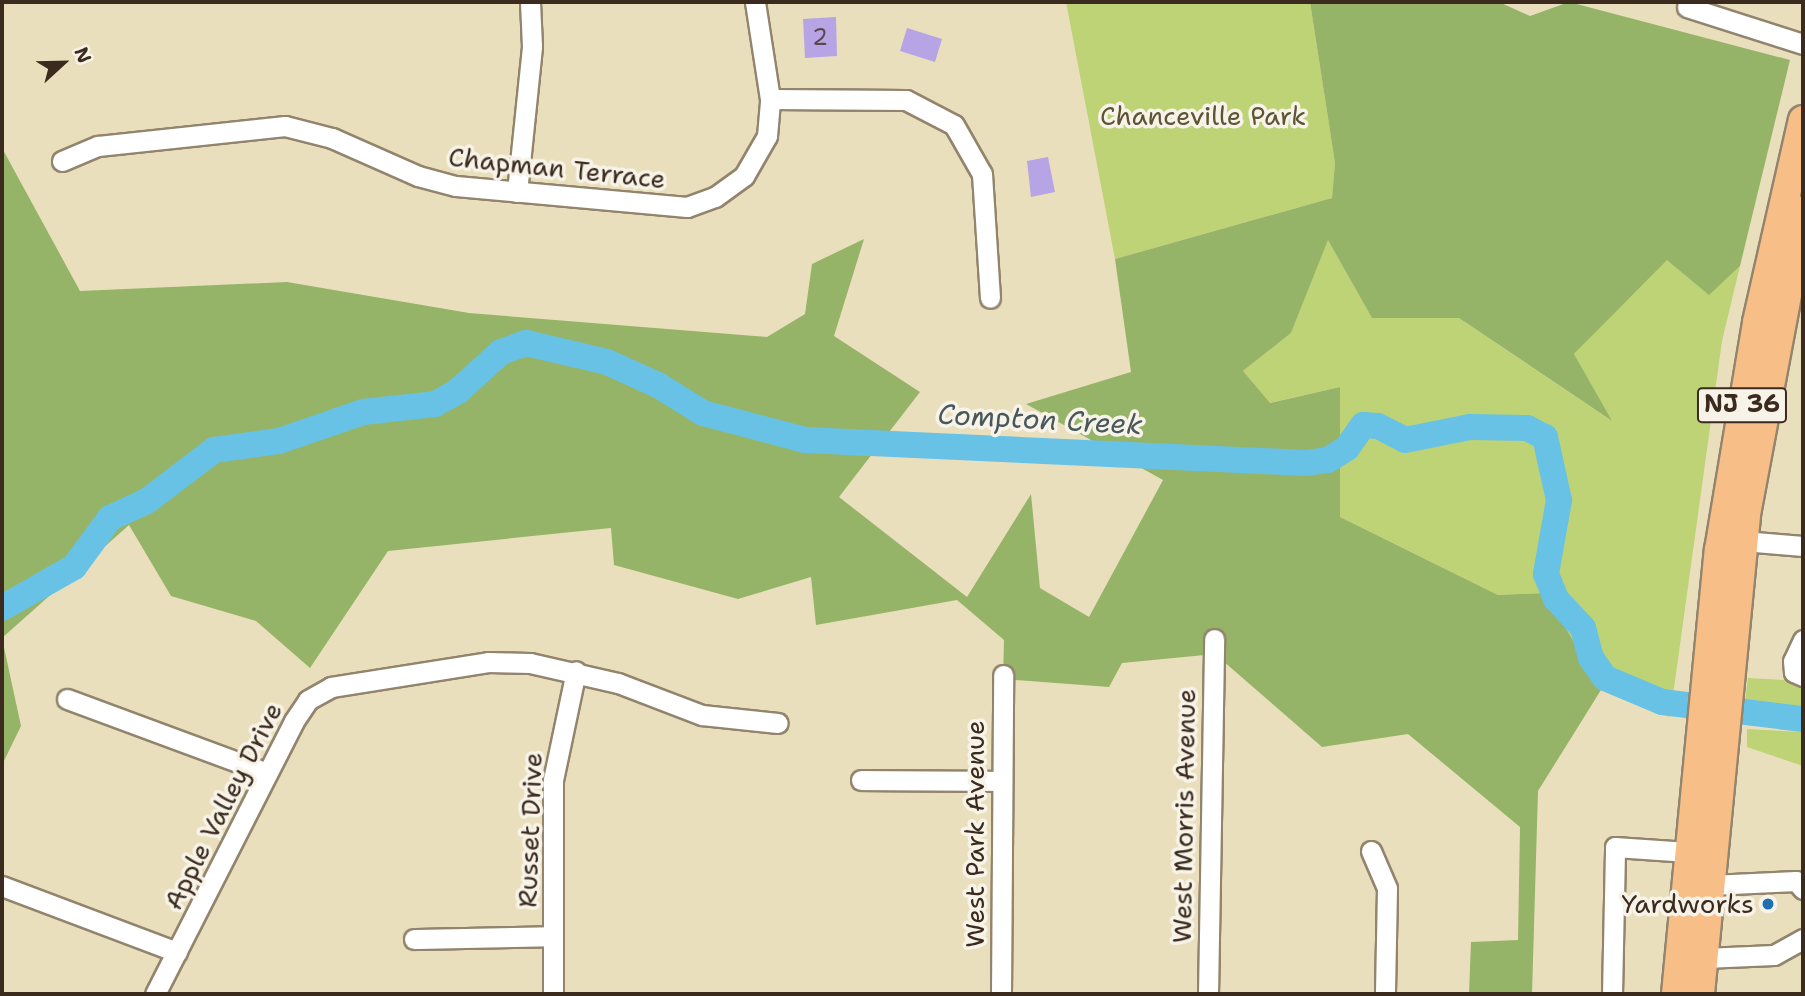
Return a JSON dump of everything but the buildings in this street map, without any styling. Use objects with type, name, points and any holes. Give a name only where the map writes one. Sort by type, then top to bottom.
[{"type":"highway","name":"NJ 36","points":[[1700,994],[1710,885],[1712,727],[1736,439],[1803,120]]},
{"type":"highway","name":"NJ 36","points":[[1715,696],[1770,370],[1799,247],[1803,210]]},
{"type":"highway","name":"NJ 36","points":[[1675,994],[1688,852],[1712,727]]},
{"type":"street","points":[[517,192],[531,46],[530,2]]},
{"type":"street","name":"Chapman Terrace","points":[[62,161],[98,146],[285,126],[332,138],[431,180],[669,208],[703,203],[744,176],[760,154],[767,136],[770,99],[755,2]]},
{"type":"street","points":[[1687,7],[1803,44]]},
{"type":"street","points":[[770,99],[906,100],[954,125],[982,174],[990,298]]},
{"type":"street","points":[[1743,541],[1799,550]]},
{"type":"street","name":"West Morris Avenue","points":[[1208,994],[1214,639]]},
{"type":"street","points":[[1803,640],[1793,661],[1794,672],[1803,676]]},
{"type":"street","name":"Apple Valley Drive","points":[[155,994],[267,773],[308,700],[331,687],[488,662],[576,671],[702,715],[778,723]]},
{"type":"street","name":"Russet Drive","points":[[553,994],[553,780],[576,671]]},
{"type":"street","name":"West Park Avenue","points":[[1001,994],[1003,675]]},
{"type":"street","points":[[67,699],[267,773]]},
{"type":"street","points":[[861,779],[1002,781]]},
{"type":"street","points":[[1612,994],[1615,847],[1688,852]]},
{"type":"street","points":[[1371,851],[1387,888],[1385,994]]},
{"type":"street","points":[[1710,885],[1796,881],[1803,889]]},
{"type":"street","points":[[2,886],[177,952]]},
{"type":"street","points":[[414,939],[552,936]]},
{"type":"street","points":[[1703,958],[1774,955],[1803,939]]},
{"type":"green space","name":"Chanceville Park","points":[[1066,2],[1310,2],[1335,163],[1332,198],[1115,259]]},
{"type":"green space","points":[[1310,2],[1499,2],[1530,16],[1569,2],[1790,60],[1740,266],[1709,295],[1667,260],[1574,354],[1612,421],[1459,318],[1372,318],[1328,240],[1291,333],[1243,371],[1270,403],[1340,387],[1340,517],[1498,595],[1546,593],[1601,690],[1538,791],[1532,994],[1469,994],[1471,942],[1518,940],[1520,827],[1408,734],[1322,747],[1215,654],[1122,663],[1109,687],[1003,679],[1004,640],[957,600],[816,625],[811,577],[738,599],[614,565],[611,528],[388,551],[310,668],[256,621],[171,596],[129,525],[2,638],[2,148],[80,291],[287,282],[469,313],[767,337],[805,314],[812,264],[864,239],[834,336],[920,392],[839,497],[967,597],[1031,494],[1040,588],[1089,617],[1163,480],[1026,404],[1131,372],[1115,259],[1332,198],[1335,163]]},
{"type":"green space","points":[[1328,239],[1372,318],[1459,318],[1610,420],[1574,354],[1667,259],[1709,294],[1740,266],[1722,341],[1670,717],[1601,690],[1546,593],[1498,595],[1340,517],[1340,387],[1269,403],[1243,371],[1291,333]]},
{"type":"green space","points":[[2,638],[21,726],[2,765]]},
{"type":"green space","points":[[1748,678],[1803,681],[1803,708],[1745,701]]},
{"type":"green space","points":[[1747,729],[1803,732],[1803,766],[1747,747]]},
{"type":"waterway","name":"Compton Creek","points":[[2,608],[74,567],[110,518],[147,501],[214,450],[279,441],[363,412],[435,404],[458,391],[501,352],[526,343],[607,362],[658,385],[703,413],[805,440],[1306,463],[1328,460],[1347,448],[1363,425],[1378,426],[1405,440],[1470,427],[1527,428],[1545,437],[1559,500],[1546,574],[1556,599],[1583,628],[1591,658],[1605,678],[1662,702],[1803,719]]},
{"type":"place","name":"Yardworks","points":[[1768,904]]}]
